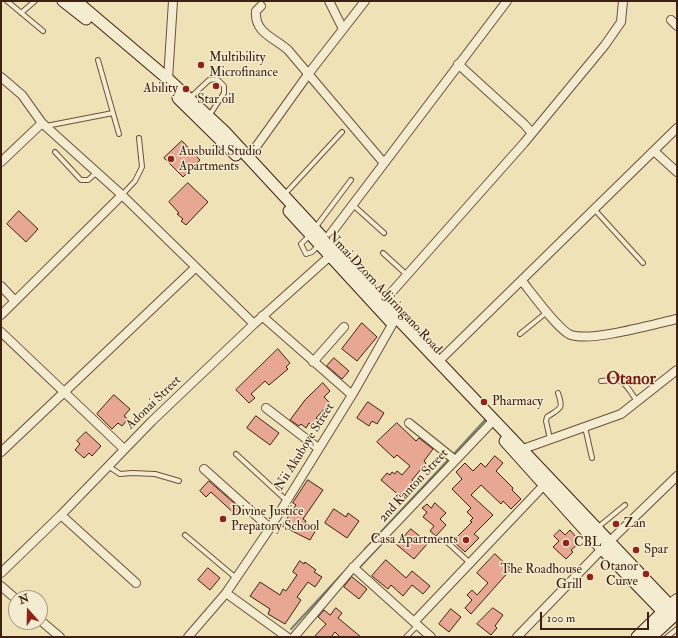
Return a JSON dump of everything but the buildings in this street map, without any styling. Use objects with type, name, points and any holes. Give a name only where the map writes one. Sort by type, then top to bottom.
[{"type":"main road","name":"Nmai Dzorn Adjiringano Road","points":[[63,1],[88,16],[190,98],[284,195],[312,231]]},
{"type":"main road","name":"Nmai Dzorn Adjiringano Road","points":[[76,1],[88,16],[185,104],[323,242],[366,288],[393,323],[490,424],[544,484],[672,610]]},
{"type":"main road","name":"Nmai Dzorn Adjiringano Road","points":[[323,242],[330,256],[383,302],[596,528],[606,546]]},
{"type":"main road","points":[[637,637],[672,610]]},
{"type":"main road","points":[[651,637],[672,610]]},
{"type":"street","points":[[168,79],[173,1]]},
{"type":"street","points":[[330,1],[343,29]]},
{"type":"street","points":[[248,158],[309,73],[364,1]]},
{"type":"street","points":[[323,242],[353,205],[383,162],[507,1]]},
{"type":"street","points":[[383,302],[532,133],[605,44],[621,22],[623,1]]},
{"type":"street","points":[[260,6],[256,11],[258,25],[271,39],[288,50],[309,73],[383,162]]},
{"type":"street","points":[[671,20],[677,26]]},
{"type":"street","points":[[458,64],[532,133]]},
{"type":"street","points":[[1,77],[22,95],[44,125],[122,195],[254,324]]},
{"type":"street","points":[[1,162],[44,125]]},
{"type":"street","points":[[439,361],[677,128]]},
{"type":"street","points":[[654,151],[677,172]]},
{"type":"street","points":[[1,315],[122,195]]},
{"type":"street","name":"Adonai Street","points":[[1,573],[61,515],[124,449],[262,316],[330,256]]},
{"type":"street","points":[[1,452],[195,268]]},
{"type":"street","points":[[522,281],[565,332],[571,335],[586,336],[617,332],[677,319]]},
{"type":"street","points":[[1,286],[15,301]]},
{"type":"street","points":[[262,316],[352,395]]},
{"type":"street","name":"Nii Akuboye Street","points":[[188,637],[226,593],[270,528],[352,395],[393,323]]},
{"type":"street","points":[[314,362],[344,327]]},
{"type":"street","points":[[1,332],[124,449]]},
{"type":"street","points":[[522,449],[621,414],[677,370]]},
{"type":"street","points":[[266,408],[318,448]]},
{"type":"street","points":[[408,423],[455,460]]},
{"type":"street","name":"2nd Kanton Street","points":[[294,637],[353,567],[490,424]]},
{"type":"street","points":[[204,469],[270,528]]},
{"type":"street","points":[[517,637],[677,476]]},
{"type":"street","points":[[416,623],[470,562],[544,484]]},
{"type":"street","points":[[61,515],[136,584]]},
{"type":"street","points":[[353,567],[431,637]]},
{"type":"street","points":[[226,593],[287,637]]},
{"type":"street","points":[[48,627],[60,637]]},
{"type":"lane","points":[[7,1],[42,31]]},
{"type":"lane","points":[[21,13],[35,1]]},
{"type":"lane","points":[[98,60],[119,134]]},
{"type":"lane","points":[[190,98],[209,80],[216,79],[224,86],[224,93],[209,116]]},
{"type":"lane","points":[[44,125],[113,113]]},
{"type":"lane","points":[[284,195],[342,132]]},
{"type":"lane","points":[[122,195],[135,182],[142,167],[139,138]]},
{"type":"lane","points":[[55,152],[81,180],[88,180],[97,172]]},
{"type":"lane","points":[[323,242],[309,254],[306,254],[303,251],[301,244],[351,180]]},
{"type":"lane","points":[[353,205],[384,233]]},
{"type":"lane","points":[[594,209],[643,263]]},
{"type":"lane","points":[[382,253],[407,275]]},
{"type":"lane","points":[[520,334],[547,312]]},
{"type":"lane","points":[[601,381],[616,379],[622,381],[637,402]]},
{"type":"lane","points":[[550,440],[546,421],[547,417],[560,410],[562,402],[558,393]]},
{"type":"lane","points":[[585,427],[592,458]]},
{"type":"lane","points":[[236,454],[286,500]]},
{"type":"lane","points":[[108,466],[120,474],[155,474],[179,481]]},
{"type":"lane","points":[[596,528],[625,505]]},
{"type":"lane","points":[[185,534],[236,578]]},
{"type":"lane","points":[[446,541],[470,562]]},
{"type":"lane","points":[[406,637],[416,623]]},
{"type":"lane","points":[[667,637],[677,629]]},
{"type":"waterway","points":[[452,456],[485,420]]},
{"type":"waterway","points":[[365,549],[449,459]]},
{"type":"waterway","points":[[359,568],[387,538]]},
{"type":"waterway","points":[[291,629],[343,573]]},
{"type":"place","name":"Multibility Microfinance","points":[[201,65]]},
{"type":"place","name":"Star oil","points":[[216,86]]},
{"type":"place","name":"Ability","points":[[186,89]]},
{"type":"place","name":"Ausbuild Studio Apartments","points":[[171,159]]},
{"type":"place","name":"Pharmacy","points":[[484,402]]},
{"type":"place","name":"Divine Justice Prepatory School","points":[[223,519]]},
{"type":"place","name":"Zan","points":[[616,524]]},
{"type":"place","name":"Casa Apartments","points":[[466,540]]},
{"type":"place","name":"CBL","points":[[566,543]]},
{"type":"place","name":"Spar","points":[[636,550]]},
{"type":"place","name":"Otanor Curve","points":[[646,574]]},
{"type":"place","name":"The Roadhouse Grill","points":[[590,577]]},
{"type":"district","name":"Otanor","points":[[631,380]]}]
